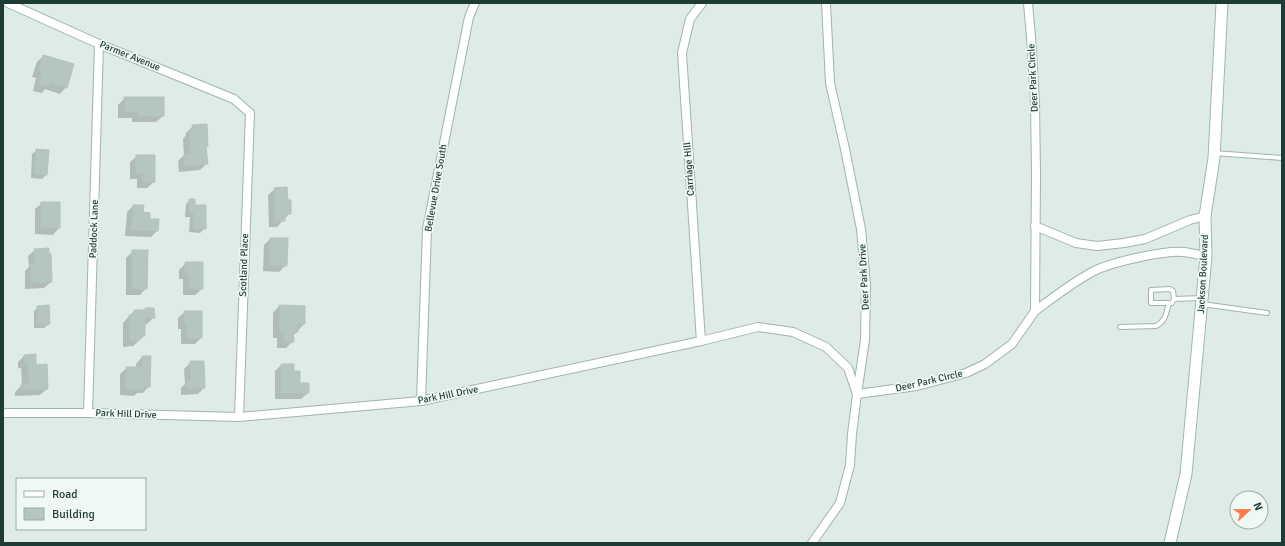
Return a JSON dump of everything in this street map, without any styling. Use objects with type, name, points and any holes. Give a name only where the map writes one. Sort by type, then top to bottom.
[{"type":"street","name":"Parmer Avenue","points":[[8,3],[99,44],[234,99],[250,113]]},
{"type":"street","name":"Bellevue Drive South","points":[[421,401],[427,229],[469,17],[475,3]]},
{"type":"street","name":"Carriage Hill","points":[[701,341],[682,53],[690,19],[702,3]]},
{"type":"street","name":"Deer Park Drive","points":[[812,543],[840,503],[850,465],[852,434],[865,340],[866,285],[860,229],[844,142],[830,83],[826,3]]},
{"type":"street","name":"Deer Park Circle","points":[[857,394],[917,386],[966,373],[985,364],[1012,344],[1035,311],[1035,102],[1028,3]]},
{"type":"street","name":"Jackson Boulevard","points":[[1170,543],[1186,474],[1206,256],[1205,216],[1214,153],[1222,3]]},
{"type":"street","name":"Paddock Lane","points":[[88,414],[99,44]]},
{"type":"street","name":"Scotland Place","points":[[239,418],[250,113]]},
{"type":"street","points":[[1035,226],[1076,243],[1097,246],[1133,242],[1145,239],[1190,220],[1205,216]]},
{"type":"street","points":[[1035,311],[1066,288],[1095,270],[1116,263],[1156,255],[1183,252],[1206,256]]},
{"type":"street","name":"Park Hill Drive","points":[[3,414],[88,414],[239,418],[421,401],[701,341],[758,327],[794,332],[826,347],[848,368],[857,394]]},
{"type":"lane","points":[[1214,153],[1282,158]]},
{"type":"lane","points":[[1174,299],[1173,291],[1151,290],[1151,303],[1169,303],[1174,299],[1202,301],[1267,313]]},
{"type":"lane","points":[[1120,327],[1156,326],[1162,323],[1165,318],[1169,303]]},
{"type":"building","points":[[43,55],[74,64],[67,88],[50,83],[49,87],[38,84],[42,71],[38,70]]},
{"type":"building","points":[[124,97],[164,97],[164,116],[138,116],[138,112],[125,112]]},
{"type":"building","points":[[207,124],[208,146],[206,147],[208,164],[185,166],[184,154],[191,153],[189,131],[193,131],[192,125]]},
{"type":"building","points":[[36,149],[49,150],[47,175],[34,174]]},
{"type":"building","points":[[136,155],[155,155],[155,182],[143,182],[143,173],[136,173]]},
{"type":"building","points":[[287,187],[288,200],[291,200],[291,214],[285,214],[285,221],[275,221],[274,188]]},
{"type":"building","points":[[189,199],[195,199],[195,205],[206,205],[206,229],[193,229],[194,213],[189,213]]},
{"type":"building","points":[[41,202],[60,202],[60,228],[41,228]]},
{"type":"building","points":[[133,205],[144,205],[143,212],[150,213],[150,219],[159,219],[158,231],[131,230]]},
{"type":"building","points":[[270,238],[288,238],[287,266],[269,265]]},
{"type":"building","points":[[49,248],[49,254],[51,253],[52,282],[31,283],[31,263],[35,263],[34,249]]},
{"type":"building","points":[[132,250],[148,250],[147,289],[132,289]]},
{"type":"building","points":[[185,262],[203,262],[203,289],[189,289],[189,273],[185,273]]},
{"type":"building","points":[[49,305],[50,324],[38,325],[37,306]]},
{"type":"building","points":[[279,305],[305,306],[305,324],[298,324],[298,332],[293,332],[294,342],[284,342],[283,331],[280,332]]},
{"type":"building","points":[[145,308],[154,308],[155,318],[145,318],[145,336],[140,336],[140,340],[130,341],[129,315],[134,315],[134,310],[145,310]]},
{"type":"building","points":[[184,311],[202,311],[202,338],[187,338],[187,323],[184,323]]},
{"type":"building","points":[[36,354],[36,365],[47,364],[48,389],[21,390],[21,384],[29,384],[28,362],[24,362],[24,355]]},
{"type":"building","points":[[142,356],[151,356],[150,387],[142,387],[142,390],[126,389],[126,367],[142,367]]},
{"type":"building","points":[[190,361],[204,361],[205,388],[187,389],[187,381],[191,381]]},
{"type":"building","points":[[281,364],[294,364],[294,371],[300,371],[300,383],[309,383],[309,393],[281,393]]}]
